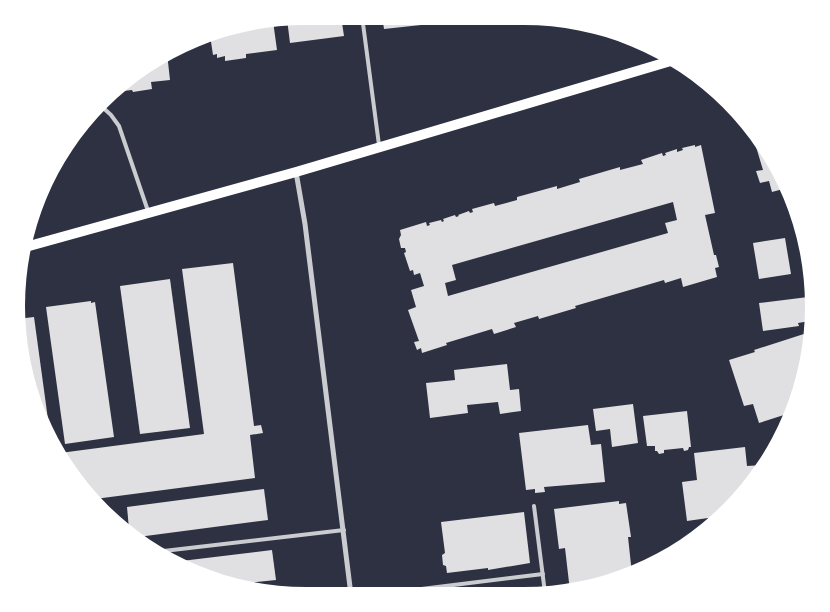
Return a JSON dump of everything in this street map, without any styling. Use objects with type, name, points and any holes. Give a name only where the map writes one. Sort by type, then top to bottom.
[{"type":"main road","points":[[32,245],[380,148],[664,63]]},
{"type":"street","points":[[296,172],[305,224],[350,587]]},
{"type":"lane","points":[[363,25],[380,148]]},
{"type":"lane","points":[[105,109],[119,126],[149,213]]},
{"type":"lane","points":[[534,506],[544,586]]},
{"type":"lane","points":[[168,551],[344,530]]},
{"type":"lane","points":[[438,587],[543,574]]},
{"type":"building","points":[[342,25],[344,36],[290,43],[288,26]]},
{"type":"building","points":[[383,25],[421,25],[384,29]]},
{"type":"building","points":[[274,27],[277,50],[246,54],[246,58],[225,61],[225,56],[217,58],[217,54],[213,55],[211,42],[251,30]]},
{"type":"building","points":[[168,61],[170,80],[151,82],[152,89],[133,92],[132,90],[126,91],[150,72]]},
{"type":"building","points":[[701,145],[715,213],[705,215],[714,255],[716,255],[719,267],[715,268],[717,277],[683,287],[681,278],[665,283],[664,280],[575,306],[576,308],[539,319],[538,316],[514,323],[516,327],[494,334],[492,329],[446,343],[447,345],[422,353],[421,348],[417,350],[414,342],[419,341],[408,310],[416,307],[411,290],[424,286],[420,273],[414,275],[413,270],[410,271],[404,253],[406,252],[405,248],[401,248],[400,230],[426,222],[427,226],[430,225],[429,223],[441,220],[442,222],[444,221],[443,219],[455,215],[456,217],[469,211],[470,213],[473,212],[472,209],[494,203],[495,206],[517,200],[517,197],[557,186],[557,189],[580,182],[579,179],[620,167],[620,170],[643,164],[641,160],[662,153],[663,156],[666,155],[665,153],[677,149],[677,152],[683,150],[682,148]],"holes":[[[673,202],[677,220],[665,223],[668,233],[448,296],[445,283],[456,280],[452,265]]]},
{"type":"building","points":[[756,148],[780,190],[772,192],[769,181],[760,183],[756,171],[763,170]]},
{"type":"building","points":[[785,238],[791,274],[759,279],[753,243]]},
{"type":"building","points":[[233,263],[254,426],[261,425],[263,433],[250,435],[255,478],[101,498],[83,477],[66,452],[204,434],[182,269]]},
{"type":"building","points":[[170,279],[190,428],[140,434],[120,286]]},
{"type":"building","points":[[805,297],[804,322],[798,323],[799,326],[763,331],[759,303]]},
{"type":"building","points":[[91,301],[91,303],[95,302],[114,437],[65,444],[46,307]]},
{"type":"building","points":[[34,317],[48,417],[30,361],[26,318]]},
{"type":"building","points":[[803,334],[800,361],[783,415],[759,423],[753,404],[744,406],[729,360],[755,352],[754,350]]},
{"type":"building","points":[[507,364],[510,390],[519,389],[521,411],[500,414],[498,402],[467,405],[468,413],[430,418],[426,383],[455,380],[454,370]]},
{"type":"building","points":[[633,404],[638,443],[612,447],[610,429],[596,431],[593,409]]},
{"type":"building","points":[[687,411],[691,447],[688,450],[684,451],[683,448],[664,450],[664,453],[659,454],[655,451],[655,446],[647,446],[643,416]]},
{"type":"building","points":[[588,425],[591,445],[601,444],[605,482],[544,487],[545,492],[535,493],[535,489],[526,490],[519,433]]},
{"type":"building","points":[[745,447],[747,466],[755,465],[723,505],[708,518],[687,521],[682,482],[697,480],[694,453]]},
{"type":"building","points":[[264,489],[268,520],[145,536],[128,523],[127,507]]},
{"type":"building","points":[[619,501],[619,504],[626,503],[631,537],[628,537],[631,566],[569,584],[565,548],[559,549],[554,509]]},
{"type":"building","points":[[524,512],[530,563],[488,570],[488,568],[447,573],[446,566],[443,565],[442,555],[445,553],[441,522]]},
{"type":"building","points":[[272,550],[276,580],[251,582],[198,566],[187,560]]}]
